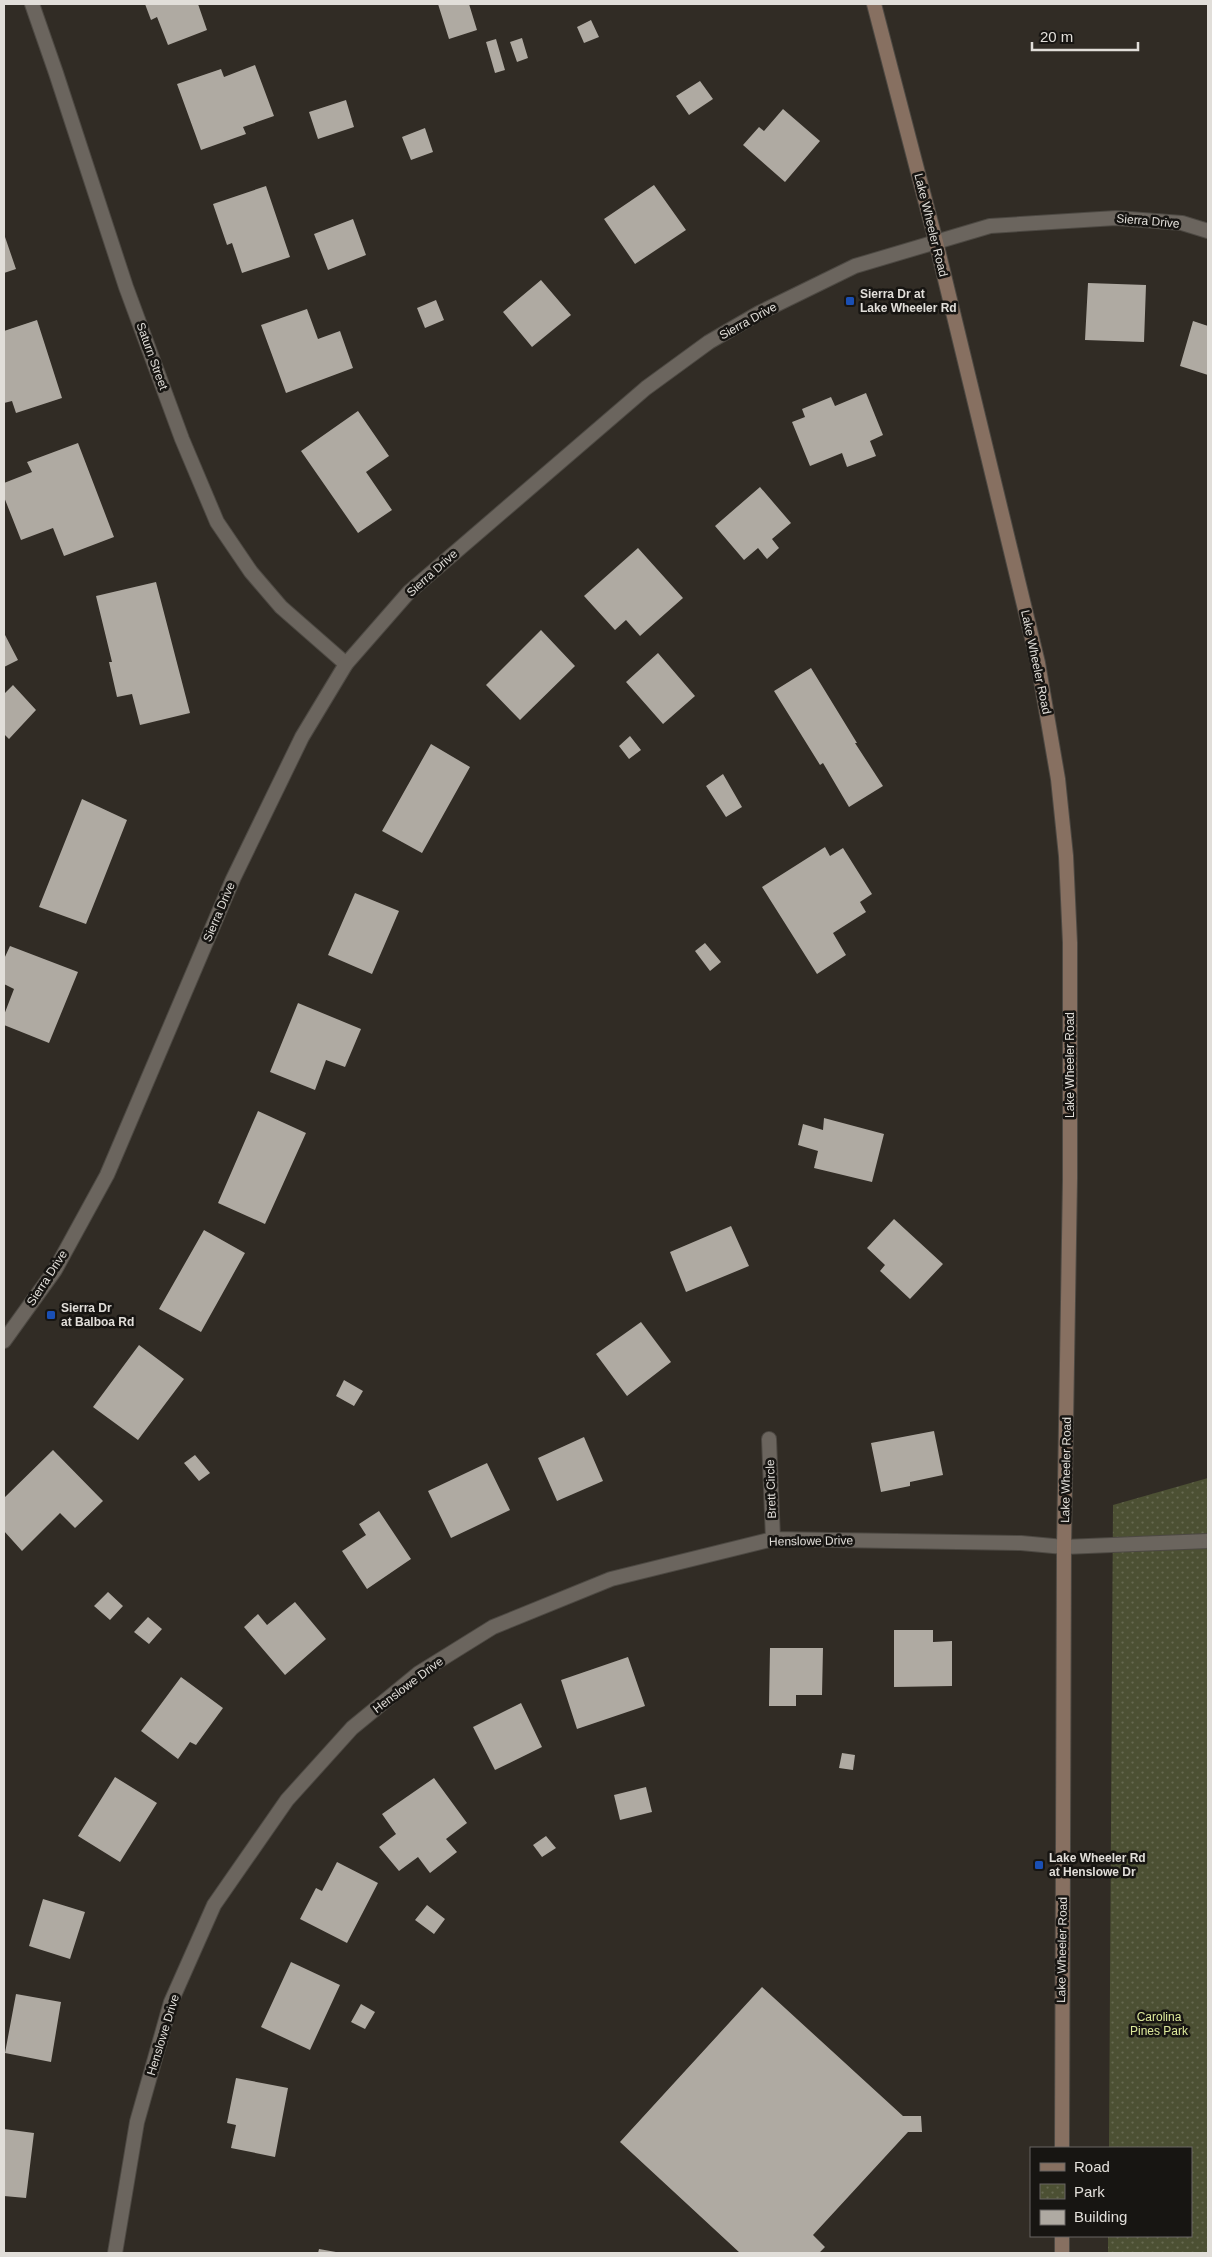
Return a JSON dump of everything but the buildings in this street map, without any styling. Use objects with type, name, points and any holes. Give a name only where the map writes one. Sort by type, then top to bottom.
[{"type":"main road","name":"Lake Wheeler Road","points":[[874,4],[936,242],[1038,663],[1058,779],[1066,856],[1070,943],[1070,1179],[1064,1547],[1062,2147]]},
{"type":"main road","points":[[1062,2237],[1062,2253]]},
{"type":"street","name":"Saturn Street","points":[[32,4],[60,82],[126,287],[182,439],[216,522],[252,572],[281,607],[346,664]]},
{"type":"street","name":"Sierra Drive","points":[[4,1341],[55,1270],[107,1175],[233,879],[302,737],[346,664],[409,592],[646,388],[709,342],[759,313],[855,266],[990,226],[1116,218],[1182,223],[1208,230]]},
{"type":"street","name":"Brett Circle","points":[[769,1439],[773,1539]]},
{"type":"street","name":"Henslowe Drive","points":[[115,2253],[138,2122],[171,2002],[214,1905],[287,1800],[352,1728],[420,1673],[493,1627],[611,1579],[773,1539],[1021,1543],[1064,1547],[1208,1541]]},
{"type":"green space","name":"Carolina Pines Park","points":[[1208,1478],[1208,2253],[1108,2253],[1108,2237],[1192,2237],[1192,2147],[1109,2147],[1113,1505]]},
{"type":"place","name":"Sierra Dr at Lake Wheeler Rd","points":[[850,301]]},
{"type":"place","name":"Sierra Dr at Balboa Rd","points":[[51,1315]]},
{"type":"place","name":"Lake Wheeler Rd at Henslowe Dr","points":[[1039,1865]]}]
